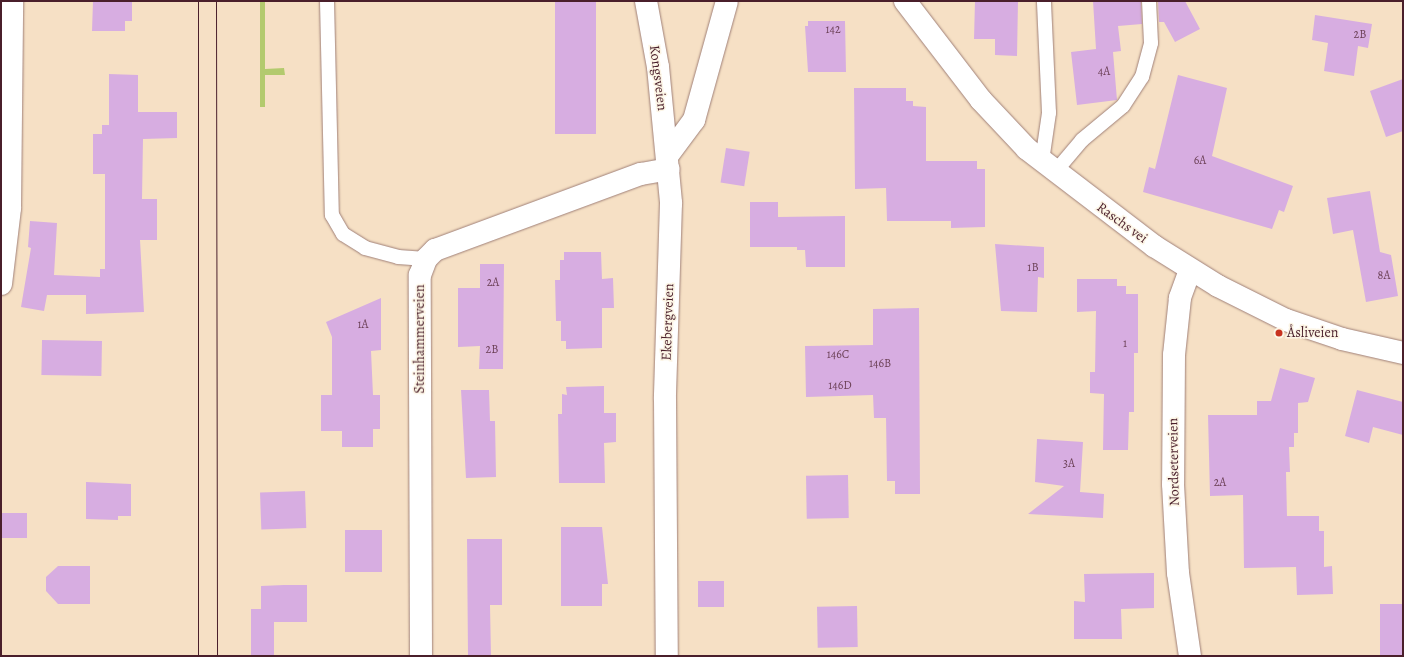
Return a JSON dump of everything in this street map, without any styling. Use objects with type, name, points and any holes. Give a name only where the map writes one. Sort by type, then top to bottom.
[{"type":"street","points":[[1,284],[10,208],[12,1]]},
{"type":"street","name":"Kongsveien","points":[[646,1],[668,162]]},
{"type":"street","points":[[426,259],[436,250],[641,174],[668,162],[694,120],[727,1]]},
{"type":"street","name":"Raschs vei","points":[[905,1],[981,100],[1048,167],[1190,270],[1286,320],[1342,339],[1403,353]]},
{"type":"street","name":"Ekebergveien","points":[[667,656],[668,162]]},
{"type":"street","name":"Steinhammerveien","points":[[421,656],[420,274],[426,259]]},
{"type":"street","name":"Nordseterveien","points":[[1190,270],[1180,298],[1174,355],[1173,484],[1178,573],[1190,656]]},
{"type":"lane","points":[[327,1],[332,215],[343,234],[365,248],[389,255],[426,259]]},
{"type":"lane","points":[[1044,1],[1049,112],[1048,167]]},
{"type":"lane","points":[[1048,167],[1123,106],[1142,78],[1151,43],[1149,1]]},
{"type":"green space","points":[[260,1],[265,1],[265,69],[284,68],[285,75],[265,75],[265,107],[260,107]]},
{"type":"building","points":[[93,1],[132,1],[132,21],[125,21],[125,31],[92,31]]},
{"type":"building","points":[[555,1],[596,1],[596,134],[555,134]]},
{"type":"building","points":[[975,1],[1018,1],[1017,56],[995,55],[995,39],[974,39]]},
{"type":"building","points":[[1093,1],[1141,1],[1142,24],[1118,26],[1121,51],[1113,52],[1117,100],[1077,105],[1071,52],[1096,49]]},
{"type":"building","points":[[1158,1],[1185,1],[1200,29],[1175,42],[1164,22],[1159,22]]},
{"type":"building","points":[[1315,15],[1372,24],[1368,48],[1358,46],[1354,76],[1324,71],[1328,43],[1312,40]]},
{"type":"building","points":[[808,21],[845,21],[846,72],[808,72],[805,26],[808,26]]},
{"type":"building","points":[[109,74],[138,75],[138,112],[177,112],[177,138],[143,139],[142,199],[157,199],[157,240],[140,240],[144,312],[86,314],[86,295],[47,295],[44,311],[21,307],[31,248],[28,247],[30,221],[57,223],[54,275],[100,277],[100,269],[105,269],[105,174],[93,174],[93,134],[102,134],[102,125],[109,125]]},
{"type":"building","points":[[1178,75],[1227,88],[1212,156],[1293,186],[1284,212],[1279,210],[1272,229],[1143,192],[1149,167],[1155,169]]},
{"type":"building","points":[[1403,79],[1403,131],[1386,137],[1370,91]]},
{"type":"building","points":[[854,88],[906,88],[906,101],[913,101],[913,106],[926,107],[926,161],[977,161],[977,169],[985,169],[985,227],[951,228],[951,221],[887,221],[886,188],[855,189]]},
{"type":"building","points":[[726,148],[750,152],[744,186],[721,183]]},
{"type":"building","points":[[1370,191],[1380,252],[1391,255],[1398,296],[1366,302],[1353,230],[1333,234],[1327,198]]},
{"type":"building","points":[[750,202],[778,202],[778,217],[845,216],[845,267],[806,267],[805,250],[797,250],[797,247],[750,247]]},
{"type":"building","points":[[995,244],[1044,247],[1044,278],[1038,277],[1037,312],[1001,311]]},
{"type":"building","points":[[564,252],[601,252],[602,279],[613,278],[614,308],[602,308],[602,348],[566,349],[566,341],[561,341],[561,321],[556,321],[555,280],[560,280],[560,260],[564,260]]},
{"type":"building","points":[[480,264],[504,264],[503,369],[479,369],[480,346],[458,347],[458,288],[480,288]]},
{"type":"building","points":[[1077,279],[1117,279],[1117,286],[1126,286],[1126,294],[1138,294],[1138,353],[1134,353],[1134,412],[1129,412],[1128,450],[1103,450],[1104,394],[1090,393],[1090,372],[1095,372],[1096,311],[1077,312]]},
{"type":"building","points":[[381,298],[381,350],[371,351],[373,395],[380,395],[380,429],[373,429],[373,447],[342,447],[342,431],[321,431],[321,395],[332,395],[332,337],[326,322]]},
{"type":"building","points":[[919,308],[920,494],[895,494],[895,481],[887,481],[886,418],[874,418],[873,395],[806,397],[805,346],[873,345],[873,309]]},
{"type":"building","points":[[42,340],[102,341],[101,376],[41,375]]},
{"type":"building","points":[[1280,368],[1315,378],[1308,402],[1298,403],[1298,433],[1294,433],[1294,447],[1289,447],[1290,472],[1286,472],[1287,516],[1319,516],[1319,531],[1324,531],[1324,567],[1332,566],[1333,594],[1297,595],[1296,567],[1244,568],[1243,495],[1210,496],[1208,415],[1257,415],[1257,401],[1271,401]]},
{"type":"building","points":[[604,386],[604,413],[616,413],[616,442],[604,443],[605,483],[559,483],[558,414],[562,414],[562,394],[567,395],[566,387]]},
{"type":"building","points":[[461,390],[489,390],[490,421],[495,421],[496,477],[466,478]]},
{"type":"building","points":[[1357,390],[1403,402],[1403,435],[1373,427],[1369,443],[1345,436]]},
{"type":"building","points":[[1037,439],[1083,442],[1080,492],[1104,494],[1103,518],[1028,514],[1064,486],[1035,482]]},
{"type":"building","points":[[848,475],[849,518],[807,519],[806,476]]},
{"type":"building","points":[[86,482],[131,484],[131,516],[118,516],[118,520],[86,519]]},
{"type":"building","points":[[305,491],[306,528],[261,530],[260,493]]},
{"type":"building","points":[[2,513],[27,513],[27,538],[2,538]]},
{"type":"building","points":[[561,527],[602,527],[608,584],[602,584],[602,606],[561,606]]},
{"type":"building","points":[[345,530],[382,530],[382,572],[345,572]]},
{"type":"building","points":[[467,539],[502,539],[502,605],[490,605],[491,656],[468,656]]},
{"type":"building","points":[[58,566],[90,566],[90,604],[58,604],[46,591],[46,577]]},
{"type":"building","points":[[1154,573],[1154,608],[1121,609],[1122,639],[1074,639],[1074,601],[1085,602],[1084,574]]},
{"type":"building","points":[[698,581],[724,581],[724,607],[698,607]]},
{"type":"building","points":[[307,585],[307,622],[274,622],[274,656],[251,656],[251,609],[261,609],[261,586]]},
{"type":"building","points":[[1380,604],[1403,604],[1403,656],[1380,656]]},
{"type":"building","points":[[857,606],[858,647],[818,648],[817,607]]},
{"type":"tram line","points":[[198,1],[198,656]]},
{"type":"tram line","points":[[216,1],[217,656]]},
{"type":"place","name":"Åsliveien","points":[[1279,333]]}]
